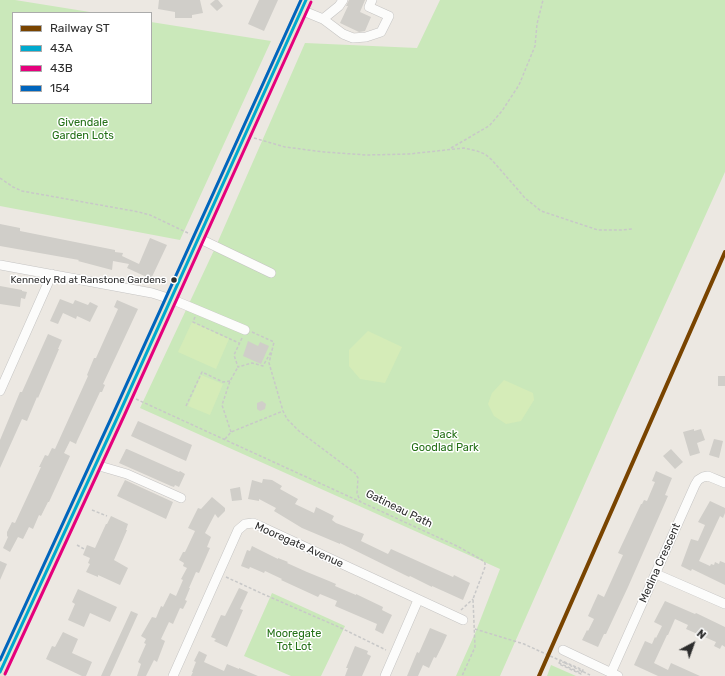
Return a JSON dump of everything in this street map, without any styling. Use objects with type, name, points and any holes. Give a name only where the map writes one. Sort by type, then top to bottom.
[{"type":"main road","points":[[0,672],[171,299],[194,236],[245,136],[303,5]]},
{"type":"street","points":[[323,19],[339,6],[343,0]]},
{"type":"street","points":[[303,5],[343,34],[353,38],[366,37],[381,32],[389,16],[369,7],[372,0]]},
{"type":"street","points":[[194,236],[271,273]]},
{"type":"street","points":[[0,265],[152,293],[171,299],[246,330]]},
{"type":"street","points":[[0,391],[52,274]]},
{"type":"street","points":[[96,465],[128,474],[181,498]]},
{"type":"street","name":"Medina Crescent","points":[[615,674],[656,574],[695,485],[698,480],[708,476],[725,483]]},
{"type":"street","name":"Mooregate Avenue","points":[[173,676],[238,530],[245,524],[252,523],[459,618]]},
{"type":"street","points":[[656,574],[725,604]]},
{"type":"street","points":[[385,676],[418,600]]},
{"type":"street","points":[[563,650],[615,674]]},
{"type":"path","points":[[449,149],[489,126],[506,105],[519,85],[535,46],[543,0]]},
{"type":"path","points":[[245,136],[285,147],[366,155],[409,154],[464,148],[477,151],[492,160],[526,198],[541,211],[598,230],[632,229]]},
{"type":"path","points":[[0,178],[22,191],[150,215],[194,236]]},
{"type":"path","points":[[196,316],[193,322],[239,343]]},
{"type":"path","points":[[231,432],[222,406],[230,381],[238,367],[252,362],[264,366],[272,350],[274,343],[273,341],[246,330],[234,355],[238,367]]},
{"type":"path","name":"Gatineau Path","points":[[272,350],[269,364],[283,411],[289,421],[299,431],[355,472],[358,478],[356,492],[360,501],[457,546],[485,563],[485,567],[473,599],[475,629],[474,650],[462,676]]},
{"type":"path","points":[[186,406],[202,372],[224,382],[230,381]]},
{"type":"path","points":[[128,395],[360,501]]},
{"type":"path","points":[[224,439],[231,432],[283,411]]},
{"type":"path","points":[[92,510],[108,516]]},
{"type":"path","points":[[77,545],[84,549]]},
{"type":"path","points":[[219,573],[395,654]]},
{"type":"path","points":[[459,618],[473,599]]},
{"type":"path","points":[[475,629],[524,644],[558,660],[564,663],[570,666],[582,671],[581,673],[575,671],[570,668],[564,666],[558,663],[560,660],[583,670],[581,674],[559,664],[560,661],[565,662],[589,675]]},
{"type":"green space","name":"Givendale Garden Lots","points":[[0,0],[15,0],[90,12],[12,12],[12,104],[152,104],[152,22],[271,41],[180,240],[0,206]]},
{"type":"green space","name":"Jack Goodlad Park","points":[[440,0],[725,0],[725,172],[500,676],[456,676],[476,631],[500,569],[140,408],[216,246],[305,43],[417,48]]},
{"type":"green space","points":[[192,322],[229,339],[216,369],[178,352]]},
{"type":"green space","points":[[368,331],[402,347],[385,383],[360,379],[349,366],[349,350]]},
{"type":"green space","points":[[201,375],[223,384],[210,415],[188,406]]},
{"type":"green space","points":[[504,380],[533,393],[534,400],[521,421],[506,424],[494,416],[488,404],[492,393]]},
{"type":"green space","name":"Mooregate Tot Lot","points":[[272,593],[345,626],[321,676],[291,676],[244,656]]},
{"type":"green space","points":[[551,665],[576,676],[547,676]]},
{"type":"building","points":[[159,0],[200,0],[203,13],[192,15],[192,18],[175,18],[175,12],[158,9]]},
{"type":"building","points":[[215,0],[218,0],[223,6],[217,11],[210,4]]},
{"type":"building","points":[[259,0],[278,0],[264,31],[248,24]]},
{"type":"building","points":[[349,0],[365,0],[360,12],[371,17],[365,31],[359,32],[340,23],[348,6],[346,6]]},
{"type":"building","points":[[0,224],[20,228],[20,231],[115,250],[115,252],[123,253],[122,256],[139,264],[150,238],[167,245],[151,279],[127,268],[129,264],[113,261],[112,270],[78,261],[79,260],[0,246]]},
{"type":"building","points":[[0,286],[27,292],[25,299],[21,298],[20,307],[0,304]]},
{"type":"building","points":[[60,299],[73,304],[75,300],[88,305],[90,302],[98,306],[90,322],[77,316],[76,319],[63,313],[58,324],[50,321]]},
{"type":"building","points":[[117,300],[138,309],[103,384],[105,385],[102,392],[100,392],[76,444],[70,441],[64,453],[70,456],[49,502],[41,516],[39,515],[33,529],[29,527],[23,539],[18,537],[10,552],[3,548],[8,537],[7,532],[12,522],[15,523],[45,455],[48,456],[52,448],[55,449],[88,376],[87,375],[94,358],[96,358],[118,309],[114,307]]},
{"type":"building","points":[[48,334],[62,340],[59,349],[27,421],[22,419],[0,468],[0,440],[20,392],[22,392]]},
{"type":"building","points":[[248,341],[258,346],[260,342],[269,346],[261,364],[243,356]]},
{"type":"building","points":[[718,376],[725,376],[725,386],[718,386]]},
{"type":"building","points":[[262,401],[266,404],[265,409],[260,411],[257,409],[257,403]]},
{"type":"building","points":[[138,421],[192,445],[186,461],[131,436]]},
{"type":"building","points":[[694,429],[694,431],[701,429],[705,440],[697,443],[700,453],[690,456],[683,432]]},
{"type":"building","points":[[714,439],[723,441],[719,458],[709,455]]},
{"type":"building","points":[[127,449],[185,474],[179,487],[175,485],[174,487],[171,486],[119,463]]},
{"type":"building","points":[[671,449],[683,462],[675,469],[663,456]]},
{"type":"building","points":[[656,471],[672,478],[665,495],[668,496],[628,587],[606,634],[604,634],[598,647],[582,640],[594,619],[588,616],[598,594],[604,597],[623,555],[618,553],[641,504],[644,500],[647,501],[655,482],[652,481]]},
{"type":"building","points":[[263,479],[272,480],[282,486],[280,489],[298,499],[295,504],[314,513],[316,507],[334,516],[332,520],[336,523],[364,534],[361,541],[388,554],[391,549],[453,577],[454,575],[470,583],[463,600],[410,576],[409,577],[340,543],[302,528],[274,511],[276,508],[259,499],[259,501],[248,499],[252,480],[262,483]]},
{"type":"building","points":[[125,480],[173,502],[166,519],[117,496]]},
{"type":"building","points":[[240,487],[242,500],[232,501],[230,489]]},
{"type":"building","points":[[212,497],[225,508],[225,511],[218,518],[215,514],[205,533],[211,537],[207,547],[210,548],[199,573],[196,572],[189,588],[185,600],[187,601],[183,609],[180,608],[173,624],[169,622],[161,639],[165,641],[157,662],[154,660],[146,676],[137,676],[141,664],[138,662],[146,644],[144,643],[146,639],[141,636],[152,617],[156,618],[161,606],[163,607],[170,593],[176,596],[183,580],[181,579],[187,568],[183,566],[184,563],[179,560],[183,552],[185,552],[195,531],[188,528],[198,508],[201,509]]},
{"type":"building","points":[[710,501],[725,508],[725,513],[723,518],[720,516],[699,561],[710,566],[711,564],[714,565],[715,562],[719,564],[720,561],[725,563],[725,585],[692,569],[691,571],[681,566],[691,539],[698,541],[705,525],[698,522]]},
{"type":"building","points":[[111,516],[128,524],[127,530],[114,560],[128,568],[120,585],[98,575],[98,577],[86,572],[90,564],[88,563],[90,558],[83,555],[87,545],[95,548]]},
{"type":"building","points":[[252,546],[336,584],[335,586],[383,607],[382,610],[392,615],[383,634],[375,630],[377,624],[335,606],[337,601],[320,594],[318,597],[265,571],[264,573],[250,567],[249,569],[241,566],[247,550],[250,551]]},
{"type":"building","points":[[0,561],[7,564],[0,580]]},
{"type":"building","points":[[239,588],[248,592],[240,609],[243,610],[227,647],[214,641],[216,639],[211,637],[221,615],[225,616]]},
{"type":"building","points":[[78,589],[117,607],[110,622],[90,613],[84,627],[68,620],[75,604],[72,602]]},
{"type":"building","points":[[665,601],[695,614],[696,613],[725,627],[725,647],[722,645],[720,649],[714,646],[716,642],[686,629],[688,625],[675,619],[654,663],[668,670],[671,663],[700,676],[658,676],[634,665],[645,641],[652,644],[662,626],[654,622]]},
{"type":"building","points":[[131,611],[138,614],[110,676],[101,676]]},
{"type":"building","points":[[430,628],[447,635],[443,644],[436,658],[434,657],[429,668],[423,665],[418,676],[407,676],[417,652],[419,653]]},
{"type":"building","points":[[63,632],[78,639],[72,653],[92,662],[86,676],[82,676],[46,659],[52,646],[55,647]]},
{"type":"building","points":[[355,646],[368,651],[367,654],[371,656],[362,676],[345,676],[348,668],[346,668]]},
{"type":"building","points":[[199,651],[207,655],[204,662],[224,671],[227,664],[258,676],[191,676],[196,662],[194,661]]},
{"type":"rail line","name":"ST","points":[[539,676],[725,252]]},
{"type":"transit line","name":"154","points":[[0,660],[301,0]]},
{"type":"transit line","name":"43A","points":[[0,672],[119,414],[306,0]]},
{"type":"transit line","name":"43B","points":[[5,674],[124,416],[311,2]]},
{"type":"place","name":"Kennedy Rd at Ranstone Gardens","points":[[174,280]]}]
